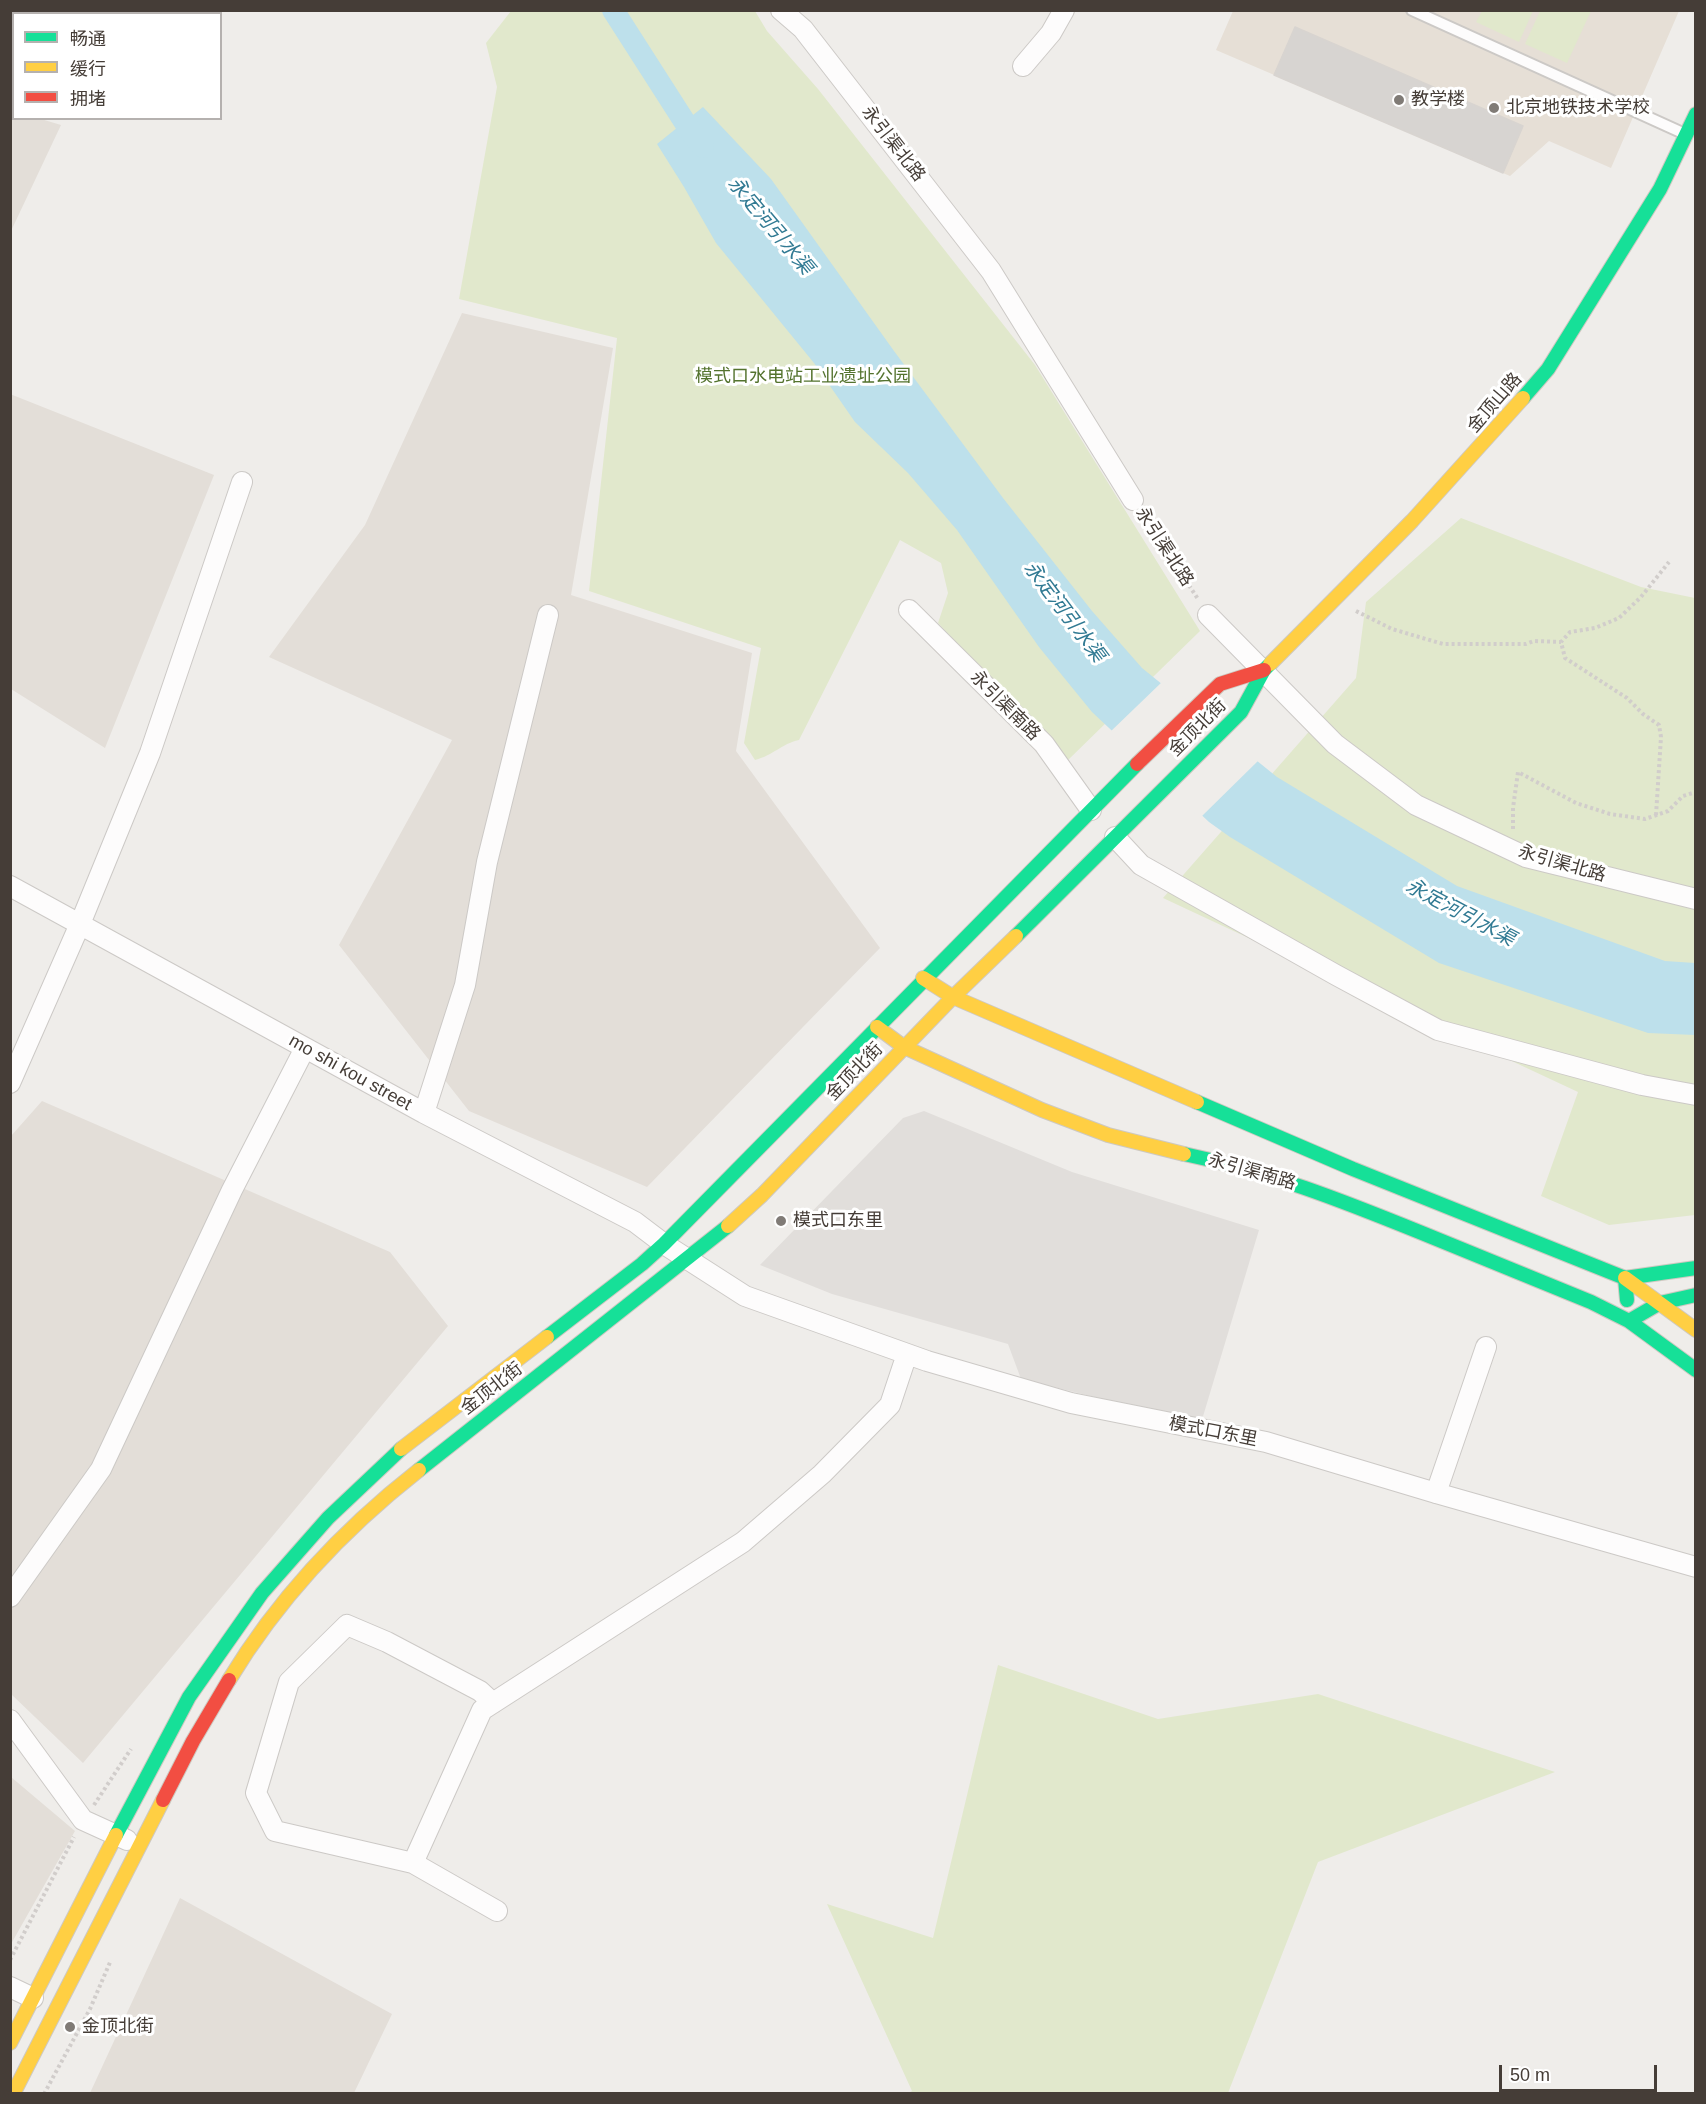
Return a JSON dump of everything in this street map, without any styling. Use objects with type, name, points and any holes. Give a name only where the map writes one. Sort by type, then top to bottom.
[{"type":"main road","name":"金顶山路","points":[[1264,670],[1485,442],[1548,369],[1660,189],[1695,114]]},
{"type":"main road","name":"金顶北街","points":[[10,2043],[189,1696],[262,1593],[328,1518],[406,1445],[642,1264],[1116,784],[1220,684],[1264,670]]},
{"type":"main road","name":"金顶北街","points":[[13,2094],[193,1741],[244,1656],[301,1581],[383,1498],[690,1259],[762,1195],[953,997],[1241,712],[1264,670]]},
{"type":"main road","name":"永引渠南路","points":[[923,978],[953,997],[1353,1169],[1625,1278],[1695,1268]]},
{"type":"main road","name":"永引渠南路","points":[[877,1027],[904,1047],[1042,1110],[1108,1136],[1232,1164],[1340,1200],[1591,1302],[1629,1322],[1695,1370]]},
{"type":"main road","points":[[1625,1278],[1695,1330]]},
{"type":"main road","points":[[1625,1278],[1629,1322],[1660,1303],[1695,1295]]},
{"type":"street","name":"永引渠北路","points":[[781,10],[803,29],[991,271],[1133,500]]},
{"type":"street","points":[[1023,66],[1051,33],[1064,10]]},
{"type":"street","points":[[10,1083],[80,924],[150,753],[242,482]]},
{"type":"street","name":"永引渠南路","points":[[909,610],[1044,744],[1091,810]]},
{"type":"street","points":[[424,1113],[465,985],[488,862],[548,615]]},
{"type":"street","name":"永引渠北路","points":[[1208,615],[1335,744],[1416,805],[1526,857],[1695,899]]},
{"type":"street","points":[[1115,837],[1141,865],[1438,1030],[1642,1084],[1695,1095]]},
{"type":"street","name":"mo shi kou street","points":[[10,886],[424,1113],[635,1222],[664,1244],[690,1259]]},
{"type":"street","points":[[10,1597],[101,1469],[232,1190],[305,1048]]},
{"type":"street","name":"模式口东里","points":[[690,1259],[745,1296],[907,1354],[1071,1403],[1266,1442],[1695,1567]]},
{"type":"street","points":[[1436,1493],[1486,1347]]},
{"type":"street","points":[[413,1863],[482,1710],[743,1542],[822,1474],[890,1405],[907,1354]]},
{"type":"street","points":[[493,1703],[480,1691],[387,1642],[347,1625],[289,1682],[256,1793],[275,1831],[413,1863],[497,1911]]},
{"type":"street","points":[[10,1720],[83,1820],[138,1846]]},
{"type":"street","points":[[10,1987],[33,1998]]},
{"type":"lane","points":[[1412,10],[1687,135]]},
{"type":"path","name":"永引渠北路","points":[[1133,500],[1208,615]]},
{"type":"path","points":[[1561,642],[1570,632],[1595,628],[1619,618],[1641,597],[1669,562]]},
{"type":"path","points":[[1337,597],[1356,611],[1392,629],[1443,644],[1561,642]]},
{"type":"path","points":[[1561,642],[1565,658],[1626,698],[1659,725],[1661,737],[1656,815]]},
{"type":"path","points":[[1505,848],[1514,828],[1513,808],[1518,772],[1576,803],[1645,819],[1668,811],[1683,796],[1695,792]]},
{"type":"shaded area","name":"北京地铁技术学校","points":[[1233,11],[1679,11],[1611,168],[1549,141],[1510,176],[1216,50]]},
{"type":"shaded area","points":[[11,109],[12,120],[44,120],[61,125],[11,231]]},
{"type":"shaded area","points":[[462,313],[613,348],[571,595],[752,653],[736,751],[880,948],[647,1187],[469,1111],[339,945],[452,740],[269,657],[365,525]]},
{"type":"shaded area","points":[[10,394],[214,475],[105,748],[11,689]]},
{"type":"shaded area","points":[[42,1101],[390,1252],[448,1326],[83,1763],[11,1694],[11,1136]]},
{"type":"shaded area","points":[[924,1111],[1072,1172],[1259,1230],[1201,1423],[1021,1379],[1008,1344],[832,1294],[760,1265],[903,1118]]},
{"type":"shaded area","points":[[11,1777],[75,1831],[11,1944]]},
{"type":"shaded area","points":[[180,1898],[392,2014],[354,2093],[90,2093]]},
{"type":"green space","points":[[1482,10],[1533,11],[1519,42],[1476,22]]},
{"type":"green space","name":"模式口水电站工业遗址公园","points":[[511,11],[755,11],[767,31],[818,89],[1035,365],[1200,631],[1066,762],[938,623],[948,593],[941,563],[900,540],[799,740],[755,760],[744,743],[761,648],[589,591],[617,338],[459,299],[497,87],[486,43]]},
{"type":"green space","points":[[1540,11],[1591,11],[1567,63],[1525,44]]},
{"type":"green space","points":[[1461,518],[1641,587],[1695,598],[1695,1215],[1609,1225],[1541,1196],[1578,1092],[1163,898],[1356,678],[1366,602]]},
{"type":"green space","points":[[998,1665],[1158,1719],[1318,1694],[1555,1772],[1318,1862],[1228,2093],[909,2093],[912,2091],[827,1904],[933,1938]]},
{"type":"water","points":[[703,107],[771,179],[1003,498],[1092,611],[1142,668],[1277,777],[1457,886],[1665,961],[1695,963],[1695,1035],[1648,1033],[1439,963],[1230,837],[1209,822],[1092,712],[1039,647],[957,530],[908,473],[855,422],[814,363],[716,243],[657,144]]},
{"type":"pier","points":[[1163,681],[1260,759],[1200,818],[1109,733]]},
{"type":"building","name":"教学楼","points":[[1295,27],[1523,126],[1503,173],[1274,75]]},
{"type":"waterway","name":"永定河引水渠","points":[[613,10],[703,147]]},
{"type":"traffic: fast","points":[[1523,398],[1548,369],[1660,189],[1696,114]]},
{"type":"traffic: fast","points":[[1016,936],[1241,712],[1264,670],[1270,664]]},
{"type":"traffic: fast","points":[[547,1337],[642,1264],[664,1244],[1137,764]]},
{"type":"traffic: fast","points":[[1197,1102],[1353,1169],[1625,1278]]},
{"type":"traffic: fast","points":[[1184,1154],[1245,1169],[1334,1198],[1591,1302],[1629,1321]]},
{"type":"traffic: fast","points":[[419,1470],[728,1226]]},
{"type":"traffic: fast","points":[[1627,1300],[1625,1278],[1696,1268]]},
{"type":"traffic: fast","points":[[1629,1321],[1660,1303],[1696,1295]]},
{"type":"traffic: fast","points":[[1629,1321],[1696,1370]]},
{"type":"traffic: fast","points":[[116,1835],[189,1697],[262,1593],[328,1518],[401,1449]]},
{"type":"traffic: slow","points":[[1270,664],[1412,521],[1523,398]]},
{"type":"traffic: slow","points":[[728,1226],[762,1195],[953,997],[1016,936]]},
{"type":"traffic: slow","points":[[923,978],[953,997],[1197,1102]]},
{"type":"traffic: slow","points":[[877,1027],[904,1047],[1042,1110],[1108,1135],[1184,1154]]},
{"type":"traffic: slow","points":[[1625,1278],[1696,1330]]},
{"type":"traffic: slow","points":[[401,1449],[547,1337]]},
{"type":"traffic: slow","points":[[229,1680],[269,1621],[315,1566],[365,1516],[419,1470]]},
{"type":"traffic: slow","points":[[13,2094],[163,1800]]},
{"type":"traffic: slow","points":[[10,2043],[116,1835]]},
{"type":"traffic: jam","points":[[1137,764],[1220,684],[1264,670]]},
{"type":"traffic: jam","points":[[163,1800],[193,1741],[229,1680]]},
{"type":"place","name":"教学楼","points":[[1399,100]]},
{"type":"place","name":"北京地铁技术学校","points":[[1494,108]]},
{"type":"place","name":"模式口东里","points":[[781,1221]]},
{"type":"place","name":"金顶北街","points":[[70,2027]]}]
